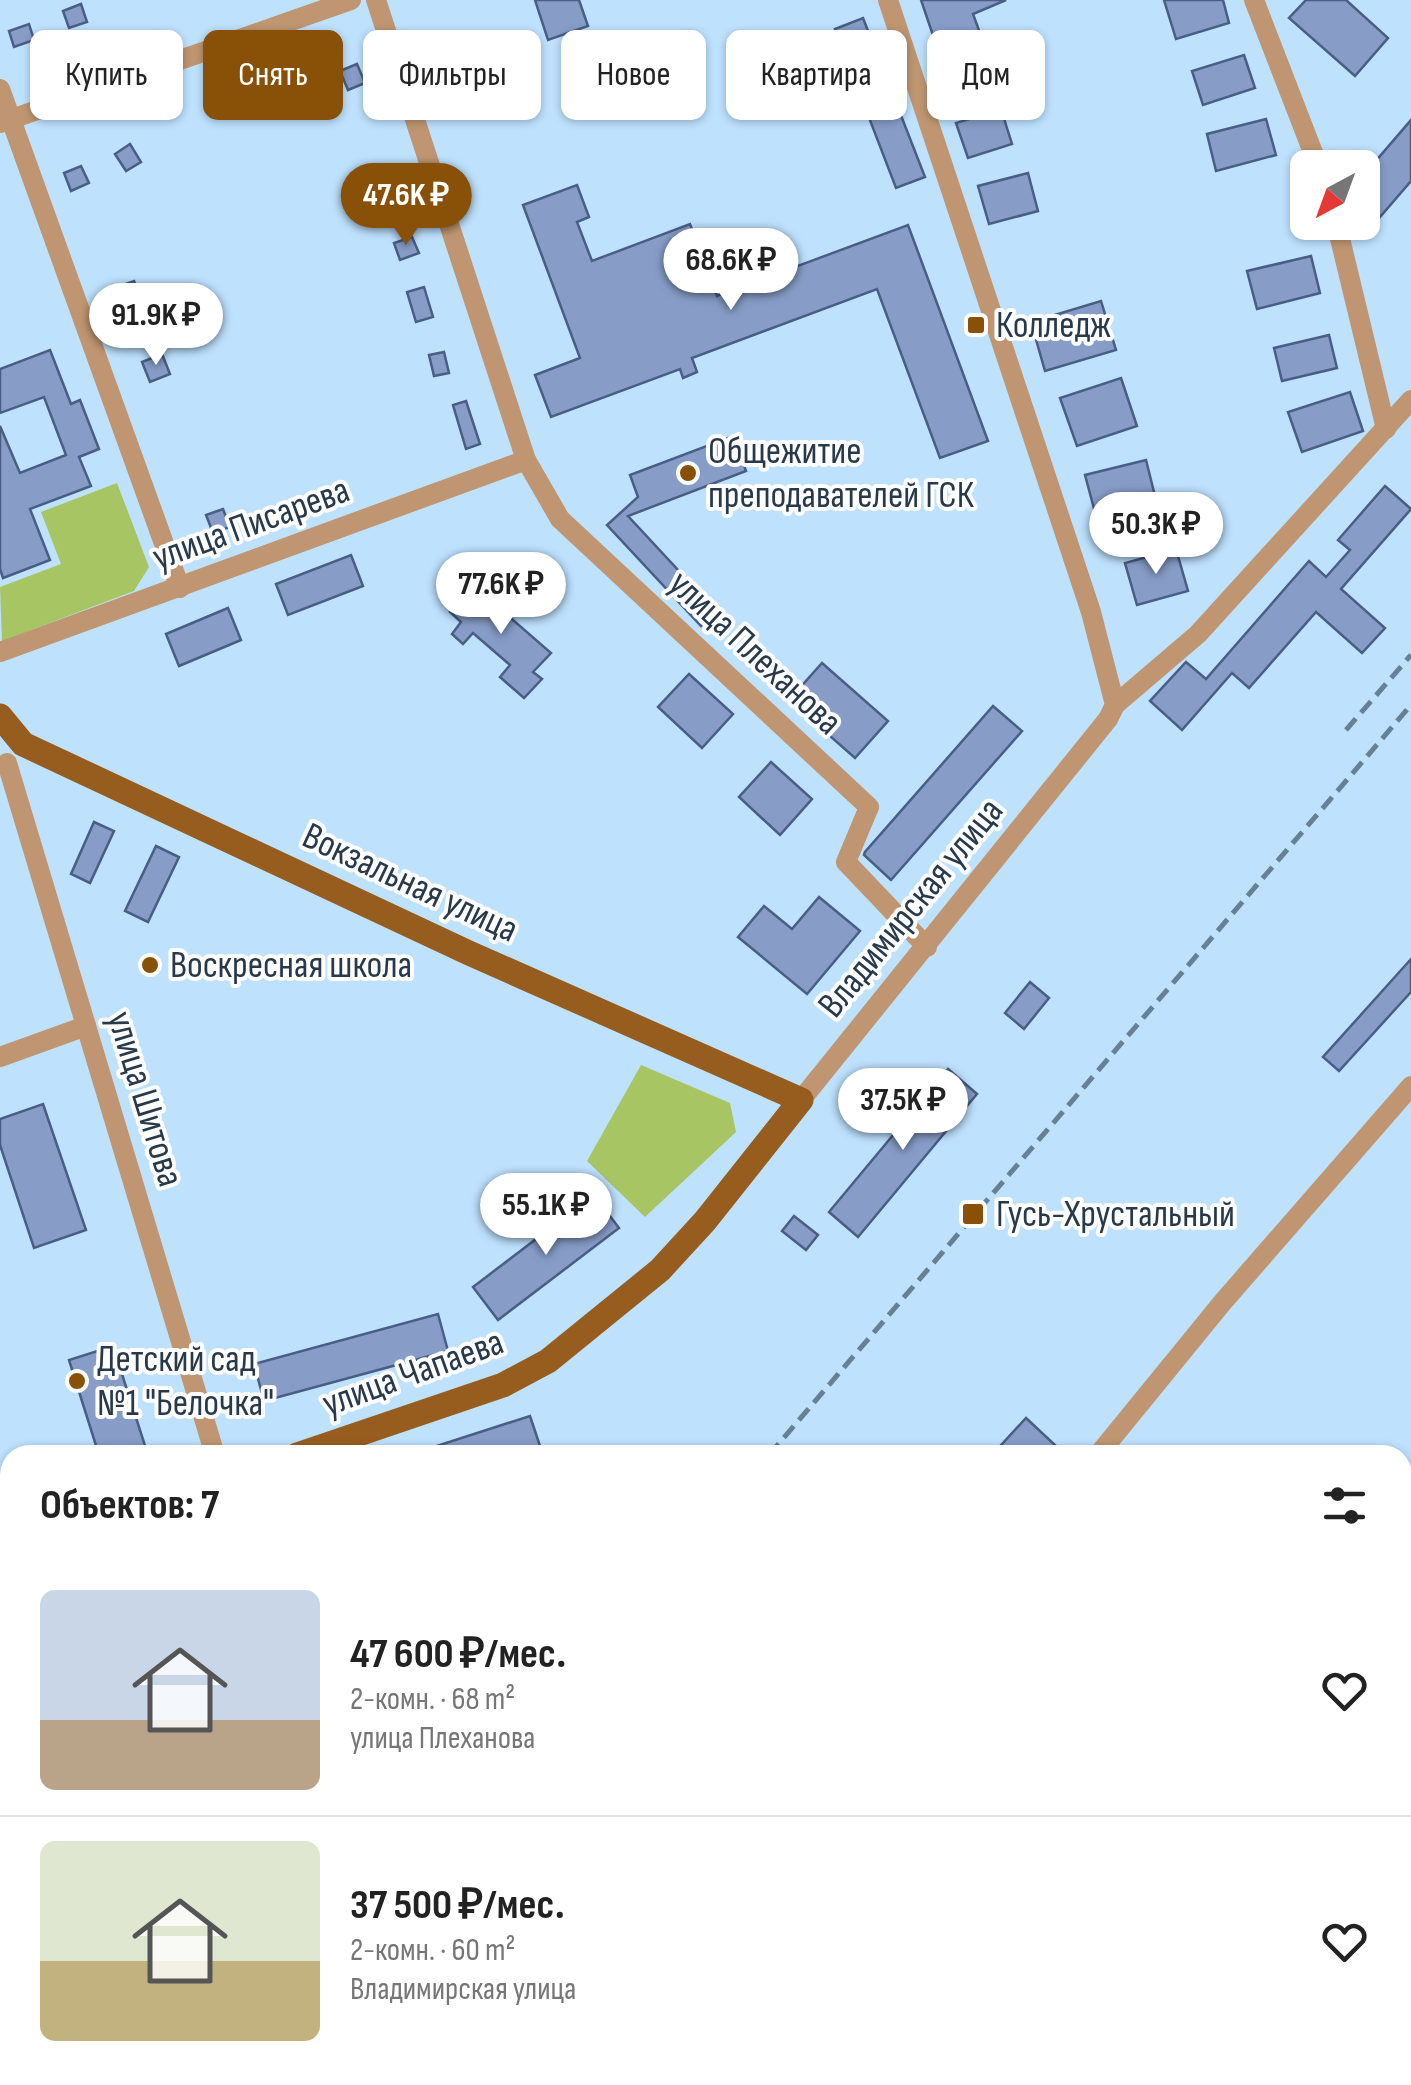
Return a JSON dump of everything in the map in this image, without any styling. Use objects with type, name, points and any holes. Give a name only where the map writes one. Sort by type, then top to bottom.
[{"type":"main road","name":"Вокзальная улица","points":[[0,716],[10,757],[801,1100]]},
{"type":"main road","name":"улица Чапаева","points":[[327,1445],[503,1386],[548,1361],[660,1270],[705,1221],[801,1100]]},
{"type":"street","points":[[5,121],[351,0]]},
{"type":"street","name":"улица Плеханова","points":[[376,0],[526,460],[560,519],[869,807],[846,862],[928,947]]},
{"type":"street","points":[[888,0],[1090,612],[1115,705],[1198,634],[1411,400]]},
{"type":"street","points":[[1254,0],[1312,150]]},
{"type":"street","points":[[0,89],[5,121],[180,588]]},
{"type":"street","points":[[1340,240],[1386,429]]},
{"type":"street","name":"улица Писарева","points":[[0,652],[526,460]]},
{"type":"street","name":"Владимирская улица","points":[[801,1100],[928,947],[1108,719],[1115,705]]},
{"type":"street","name":"улица Шитова","points":[[10,757],[86,1026],[213,1445]]},
{"type":"street","points":[[0,1057],[86,1026]]},
{"type":"street","points":[[1106,1445],[1222,1303],[1411,1086]]},
{"type":"green space","points":[[117,483],[149,567],[134,591],[2,641],[0,587],[61,564],[41,512]]},
{"type":"green space","points":[[641,1065],[730,1103],[736,1132],[645,1217],[587,1161]]},
{"type":"building","points":[[535,0],[579,0],[588,26],[561,30],[561,35],[548,40]]},
{"type":"building","points":[[921,0],[1006,0],[973,14],[979,30],[931,30]]},
{"type":"building","points":[[1164,0],[1223,0],[1229,23],[1176,39]]},
{"type":"building","points":[[1306,0],[1346,0],[1388,38],[1355,76],[1289,18]]},
{"type":"building","points":[[81,4],[87,22],[69,28],[63,11]]},
{"type":"building","points":[[863,18],[868,30],[835,30]]},
{"type":"building","points":[[29,24],[30,41],[14,47],[9,31]]},
{"type":"building","points":[[1244,55],[1255,88],[1203,105],[1192,71]]},
{"type":"building","points":[[357,64],[363,84],[348,90],[343,70]]},
{"type":"building","points":[[1266,119],[1276,155],[1216,171],[1207,134]]},
{"type":"building","points":[[870,120],[903,120],[925,177],[896,188]]},
{"type":"building","points":[[1004,120],[1012,144],[968,158],[956,123]]},
{"type":"building","points":[[1411,120],[1411,181],[1380,217],[1380,156]]},
{"type":"building","points":[[130,144],[141,162],[126,171],[115,154]]},
{"type":"building","points":[[81,166],[89,183],[71,191],[64,173]]},
{"type":"building","points":[[391,172],[397,192],[382,197],[376,177]]},
{"type":"building","points":[[1028,173],[1038,211],[989,224],[978,186]]},
{"type":"building","points":[[577,185],[589,217],[577,222],[592,261],[690,224],[717,296],[908,225],[988,441],[940,458],[877,289],[692,358],[697,372],[683,378],[680,369],[551,417],[535,375],[580,358],[523,205]]},
{"type":"building","points":[[412,237],[419,253],[400,260],[394,243]]},
{"type":"building","points":[[1311,256],[1320,293],[1257,309],[1247,271]]},
{"type":"building","points":[[134,281],[140,296],[123,303],[117,287]]},
{"type":"building","points":[[424,287],[433,317],[416,322],[407,292]]},
{"type":"building","points":[[1101,301],[1116,350],[1045,371],[1031,322]]},
{"type":"building","points":[[1329,335],[1337,368],[1282,381],[1274,348]]},
{"type":"building","points":[[50,350],[71,404],[80,400],[99,449],[79,457],[91,486],[30,509],[50,560],[3,578],[0,426],[20,473],[66,455],[44,397],[0,413],[0,369]]},
{"type":"building","points":[[444,352],[449,373],[434,376],[429,355]]},
{"type":"building","points":[[162,354],[170,374],[150,382],[142,362]]},
{"type":"building","points":[[1121,378],[1137,426],[1077,446],[1060,398]]},
{"type":"building","points":[[1350,392],[1363,431],[1302,452],[1288,412]]},
{"type":"building","points":[[466,401],[480,444],[466,449],[453,405]]},
{"type":"building","points":[[733,436],[746,471],[628,516],[717,612],[701,626],[607,525],[638,497],[630,475]]},
{"type":"building","points":[[1146,460],[1156,500],[1096,516],[1085,475]]},
{"type":"building","points":[[1385,486],[1411,509],[1341,589],[1385,628],[1362,653],[1316,612],[1249,688],[1232,673],[1182,730],[1150,701],[1186,662],[1206,679],[1309,561],[1326,577],[1350,550],[1338,540]]},
{"type":"building","points":[[223,509],[230,527],[213,533],[206,515]]},
{"type":"building","points":[[1176,549],[1188,591],[1137,605],[1125,563]]},
{"type":"building","points":[[351,555],[363,586],[288,615],[276,584]]},
{"type":"building","points":[[472,586],[487,598],[497,589],[513,602],[505,613],[551,653],[533,672],[542,679],[524,698],[500,677],[510,665],[473,633],[463,644],[452,634],[461,622],[450,612]]},
{"type":"building","points":[[228,608],[241,640],[179,666],[166,634]]},
{"type":"building","points":[[822,663],[888,721],[855,758],[789,700]]},
{"type":"building","points":[[689,674],[733,714],[702,748],[658,707]]},
{"type":"building","points":[[993,706],[1022,731],[891,880],[865,852]]},
{"type":"building","points":[[771,762],[812,799],[780,835],[739,797]]},
{"type":"building","points":[[94,822],[114,831],[90,883],[71,874]]},
{"type":"building","points":[[156,846],[179,857],[148,922],[125,911]]},
{"type":"building","points":[[819,897],[860,931],[807,994],[738,937],[764,906],[792,929]]},
{"type":"building","points":[[1411,959],[1411,992],[1339,1071],[1323,1057]]},
{"type":"building","points":[[1030,982],[1049,998],[1024,1029],[1005,1013]]},
{"type":"building","name":"Гусь-Хрустальный","points":[[948,1069],[977,1094],[858,1237],[829,1212]]},
{"type":"building","points":[[43,1104],[86,1230],[34,1248],[0,1145],[0,1119]]},
{"type":"building","points":[[594,1195],[619,1228],[498,1320],[473,1287]]},
{"type":"building","points":[[794,1216],[818,1235],[806,1250],[782,1231]]},
{"type":"building","points":[[438,1314],[448,1351],[264,1401],[254,1364]]},
{"type":"building","points":[[113,1346],[145,1445],[96,1445],[69,1360]]},
{"type":"building","points":[[530,1416],[540,1445],[440,1445]]},
{"type":"building","points":[[1026,1418],[1055,1445],[1001,1445]]},
{"type":"railway","points":[[1346,730],[1411,655]]},
{"type":"railway","points":[[778,1445],[1411,705]]},
{"type":"place","name":"Колледж","points":[[976,325]]},
{"type":"place","name":"Общежитие преподавателей ГСК","points":[[688,473]]},
{"type":"place","name":"Воскресная школа","points":[[150,965]]},
{"type":"place","name":"Гусь-Хрустальный","points":[[973,1214]]},
{"type":"place","name":"Детский сад №1 \"Белочка\"","points":[[77,1381]]}]
